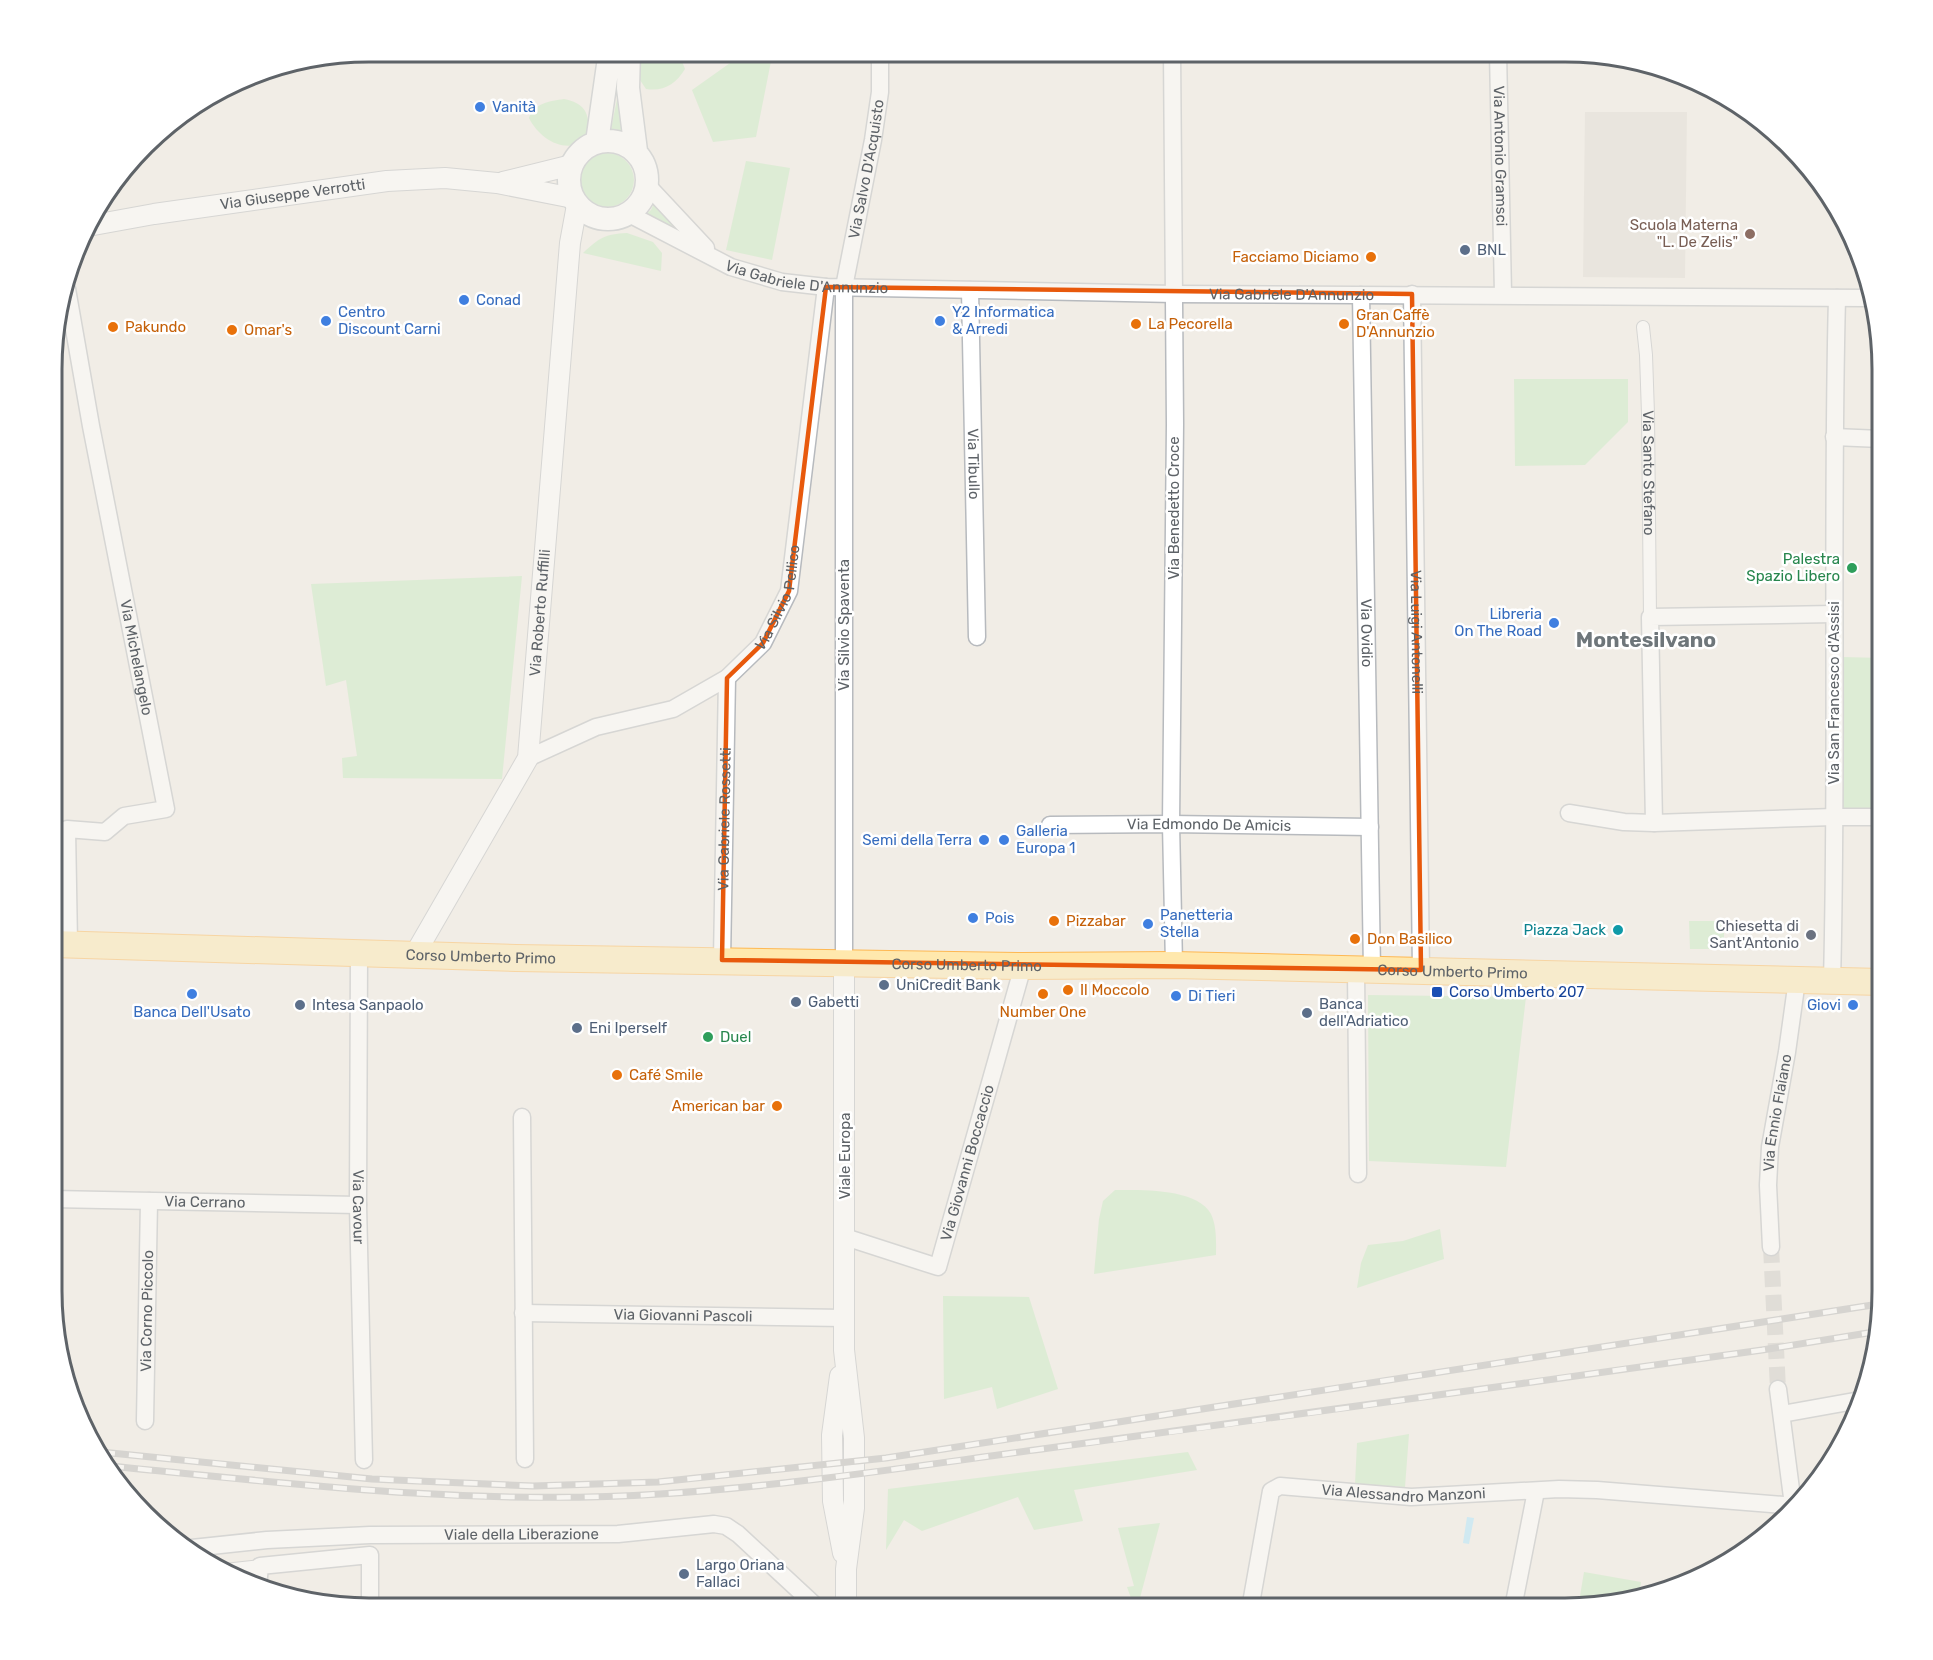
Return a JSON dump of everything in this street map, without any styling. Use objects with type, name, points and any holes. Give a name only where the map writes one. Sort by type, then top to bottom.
[{"type":"main road","points":[[597,142],[608,62]]},
{"type":"main road","points":[[629,62],[628,88],[636,151]]},
{"type":"main road","points":[[611,140],[624,143],[636,151],[644,161],[648,174],[648,186],[644,197],[629,214],[610,219],[580,206],[569,176],[572,165],[582,151],[597,142],[611,140]]},
{"type":"main road","name":"Corso Umberto Primo","points":[[62,944],[516,958],[1023,966],[1174,965],[1872,982]]},
{"type":"street","name":"Via Salvo D'Acquisto","points":[[844,287],[873,140],[880,92],[880,62]]},
{"type":"street","name":"Via Benedetto Croce","points":[[1172,62],[1174,294],[1171,824],[1174,965]]},
{"type":"street","name":"Via Antonio Gramsci","points":[[1498,62],[1503,294]]},
{"type":"street","name":"Via Giuseppe Verrotti","points":[[498,183],[572,165]]},
{"type":"street","name":"Via Giuseppe Verrotti","points":[[98,224],[387,181],[445,178],[498,183],[580,206]]},
{"type":"street","points":[[648,186],[719,262]]},
{"type":"street","name":"Via Roberto Ruffilli","points":[[415,954],[528,758],[570,243],[580,206]]},
{"type":"street","points":[[629,214],[719,262]]},
{"type":"street","name":"Via Gabriele D'Annunzio","points":[[719,262],[782,282],[844,287],[1174,294],[1503,294],[1863,298]]},
{"type":"street","name":"Via Silvio Pellico","points":[[528,758],[596,728],[673,710],[727,678],[763,643],[789,591],[826,286]]},
{"type":"street","name":"Via Silvio Spaventa","points":[[844,287],[844,962]]},
{"type":"street","name":"Via Tibullo","points":[[970,290],[977,637]]},
{"type":"street","name":"Via Luigi Antonelli","points":[[1412,294],[1421,970]]},
{"type":"street","name":"Via Ovidio","points":[[1358,1174],[1370,827],[1361,295]]},
{"type":"street","name":"Via San Francesco d'Assisi","points":[[1832,981],[1834,437],[1837,298]]},
{"type":"street","name":"Via Michelangelo","points":[[62,925],[67,829],[105,832],[123,816],[166,809],[91,426],[69,301]]},
{"type":"street","name":"Via Santo Stefano","points":[[1643,327],[1647,396],[1654,823]]},
{"type":"street","points":[[1834,437],[1872,439]]},
{"type":"street","points":[[1650,617],[1834,614]]},
{"type":"street","name":"Via Gabriele Rossetti","points":[[722,960],[727,678]]},
{"type":"street","points":[[1569,813],[1624,822],[1654,823],[1872,817]]},
{"type":"street","name":"Via Edmondo De Amicis","points":[[1050,825],[1370,827]]},
{"type":"street","name":"Via Cavour","points":[[359,953],[358,1205],[364,1460]]},
{"type":"street","name":"Viale Europa","points":[[844,962],[844,1350],[832,1435],[833,1501],[846,1569],[846,1598]]},
{"type":"street","name":"Via Giovanni Boccaccio","points":[[845,1237],[938,1267],[1023,966]]},
{"type":"street","name":"Via Ennio Flaiano","points":[[1771,1247],[1768,1185],[1770,1147],[1797,980]]},
{"type":"street","points":[[522,1117],[525,1459]]},
{"type":"street","name":"Via Cerrano","points":[[62,1199],[358,1205]]},
{"type":"street","name":"Via Corno Piccolo","points":[[145,1421],[149,1201]]},
{"type":"street","name":"Via Giovanni Pascoli","points":[[523,1313],[844,1318]]},
{"type":"street","points":[[1778,1389],[1792,1497]]},
{"type":"street","points":[[1782,1413],[1851,1402]]},
{"type":"street","name":"Via Alessandro Manzoni","points":[[1252,1598],[1271,1491],[1280,1486],[1412,1497],[1597,1490],[1783,1506]]},
{"type":"street","points":[[1515,1598],[1536,1491]]},
{"type":"street","name":"Viale della Liberazione","points":[[199,1547],[267,1540],[370,1535],[618,1534],[714,1524],[726,1526],[738,1534],[807,1598]]},
{"type":"street","points":[[237,1569],[370,1555],[370,1598]]},
{"type":"street","points":[[259,1578],[260,1566]]},
{"type":"highlighted area","points":[[826,287],[1412,294],[1421,970],[722,960],[727,678],[763,643],[789,591]]},
{"type":"shaded area","points":[[1585,112],[1687,112],[1685,278],[1583,277]]},
{"type":"green space","points":[[639,62],[682,62],[685,69],[678,79],[658,89],[646,89],[638,77]]},
{"type":"green space","points":[[731,62],[771,62],[756,137],[713,142],[692,90]]},
{"type":"green space","points":[[619,89],[629,136],[610,134]]},
{"type":"green space","points":[[564,99],[578,104],[586,112],[588,139],[580,144],[571,146],[554,143],[540,133],[529,118],[539,106]]},
{"type":"green space","points":[[602,153],[612,153],[622,157],[630,165],[634,180],[630,195],[622,203],[612,207],[602,207],[592,203],[584,195],[580,185],[580,175],[584,165],[592,157]]},
{"type":"green space","points":[[746,161],[790,168],[772,260],[726,250]]},
{"type":"green space","points":[[655,201],[688,237],[643,217],[651,210]]},
{"type":"green space","points":[[627,233],[653,242],[662,253],[661,271],[583,253],[603,238],[613,234]]},
{"type":"green space","points":[[1514,379],[1628,379],[1628,422],[1585,465],[1515,466]]},
{"type":"green space","points":[[522,576],[502,779],[343,778],[342,758],[357,756],[346,680],[326,686],[311,584]]},
{"type":"green space","points":[[1842,657],[1872,658],[1872,812],[1840,812]]},
{"type":"green space","points":[[1689,921],[1724,921],[1724,949],[1690,949]]},
{"type":"green space","points":[[1368,995],[1526,997],[1506,1167],[1369,1161]]},
{"type":"green space","points":[[1115,1190],[1168,1192],[1194,1199],[1211,1214],[1216,1235],[1216,1255],[1094,1274],[1103,1201]]},
{"type":"green space","points":[[1440,1229],[1444,1259],[1357,1288],[1361,1263],[1368,1245],[1403,1241]]},
{"type":"green space","points":[[943,1296],[1029,1297],[1058,1389],[997,1409],[992,1387],[944,1399]]},
{"type":"green space","points":[[1409,1434],[1405,1487],[1355,1484],[1357,1443]]},
{"type":"green space","points":[[1188,1452],[1197,1470],[1074,1490],[1083,1521],[1034,1530],[1018,1497],[922,1531],[904,1520],[886,1550],[888,1489]]},
{"type":"green space","points":[[1160,1523],[1140,1598],[1131,1598],[1127,1587],[1134,1586],[1118,1528]]},
{"type":"green space","points":[[1584,1572],[1641,1582],[1640,1589],[1580,1598]]},
{"type":"water","points":[[1467,1517],[1474,1518],[1469,1544],[1463,1543]]},
{"type":"tunnel","points":[[1771,1247],[1778,1389]]},
{"type":"railway","points":[[107,1453],[372,1479],[533,1486],[658,1482],[886,1458],[1871,1305]]},
{"type":"railway","points":[[116,1467],[316,1486],[453,1495],[591,1497],[660,1494],[851,1475],[1762,1350],[1869,1333]]},
{"type":"place","name":"Vanità","points":[[480,107]]},
{"type":"place","name":"Scuola Materna \"L. De Zelis\"","points":[[1750,234]]},
{"type":"place","name":"BNL","points":[[1465,250]]},
{"type":"place","name":"Facciamo Diciamo","points":[[1371,257]]},
{"type":"place","name":"Conad","points":[[464,300]]},
{"type":"place","name":"Centro Discount Carni","points":[[326,321]]},
{"type":"place","name":"Y2 Informatica & Arredi","points":[[940,321]]},
{"type":"place","name":"La Pecorella","points":[[1136,324]]},
{"type":"place","name":"Gran Caffè D'Annunzio","points":[[1344,324]]},
{"type":"place","name":"Pakundo","points":[[113,327]]},
{"type":"place","name":"Omar's","points":[[232,330]]},
{"type":"place","name":"Palestra Spazio Libero","points":[[1852,568]]},
{"type":"place","name":"Libreria On The Road","points":[[1554,623]]},
{"type":"place","name":"Semi della Terra","points":[[984,840]]},
{"type":"place","name":"Galleria Europa 1","points":[[1004,840]]},
{"type":"place","name":"Pois","points":[[973,918]]},
{"type":"place","name":"Pizzabar","points":[[1054,921]]},
{"type":"place","name":"Panetteria Stella","points":[[1148,924]]},
{"type":"place","name":"Piazza Jack","points":[[1618,930]]},
{"type":"place","name":"Chiesetta di Sant'Antonio","points":[[1811,935]]},
{"type":"place","name":"Don Basilico","points":[[1355,939]]},
{"type":"place","name":"UniCredit Bank","points":[[884,985]]},
{"type":"place","name":"Il Moccolo","points":[[1068,990]]},
{"type":"place","name":"Corso Umberto 207","points":[[1437,992]]},
{"type":"place","name":"Banca Dell'Usato","points":[[192,994]]},
{"type":"place","name":"Number One","points":[[1043,994]]},
{"type":"place","name":"Di Tieri","points":[[1176,996]]},
{"type":"place","name":"Gabetti","points":[[796,1002]]},
{"type":"place","name":"Intesa Sanpaolo","points":[[300,1005]]},
{"type":"place","name":"Giovi","points":[[1853,1005]]},
{"type":"place","name":"Banca dell'Adriatico","points":[[1307,1013]]},
{"type":"place","name":"Eni Iperself","points":[[577,1028]]},
{"type":"place","name":"Duel","points":[[708,1037]]},
{"type":"place","name":"Café Smile","points":[[617,1075]]},
{"type":"place","name":"American bar","points":[[777,1106]]},
{"type":"place","name":"Largo Oriana Fallaci","points":[[684,1574]]},
{"type":"district","name":"Montesilvano","points":[[1646,640]]}]
